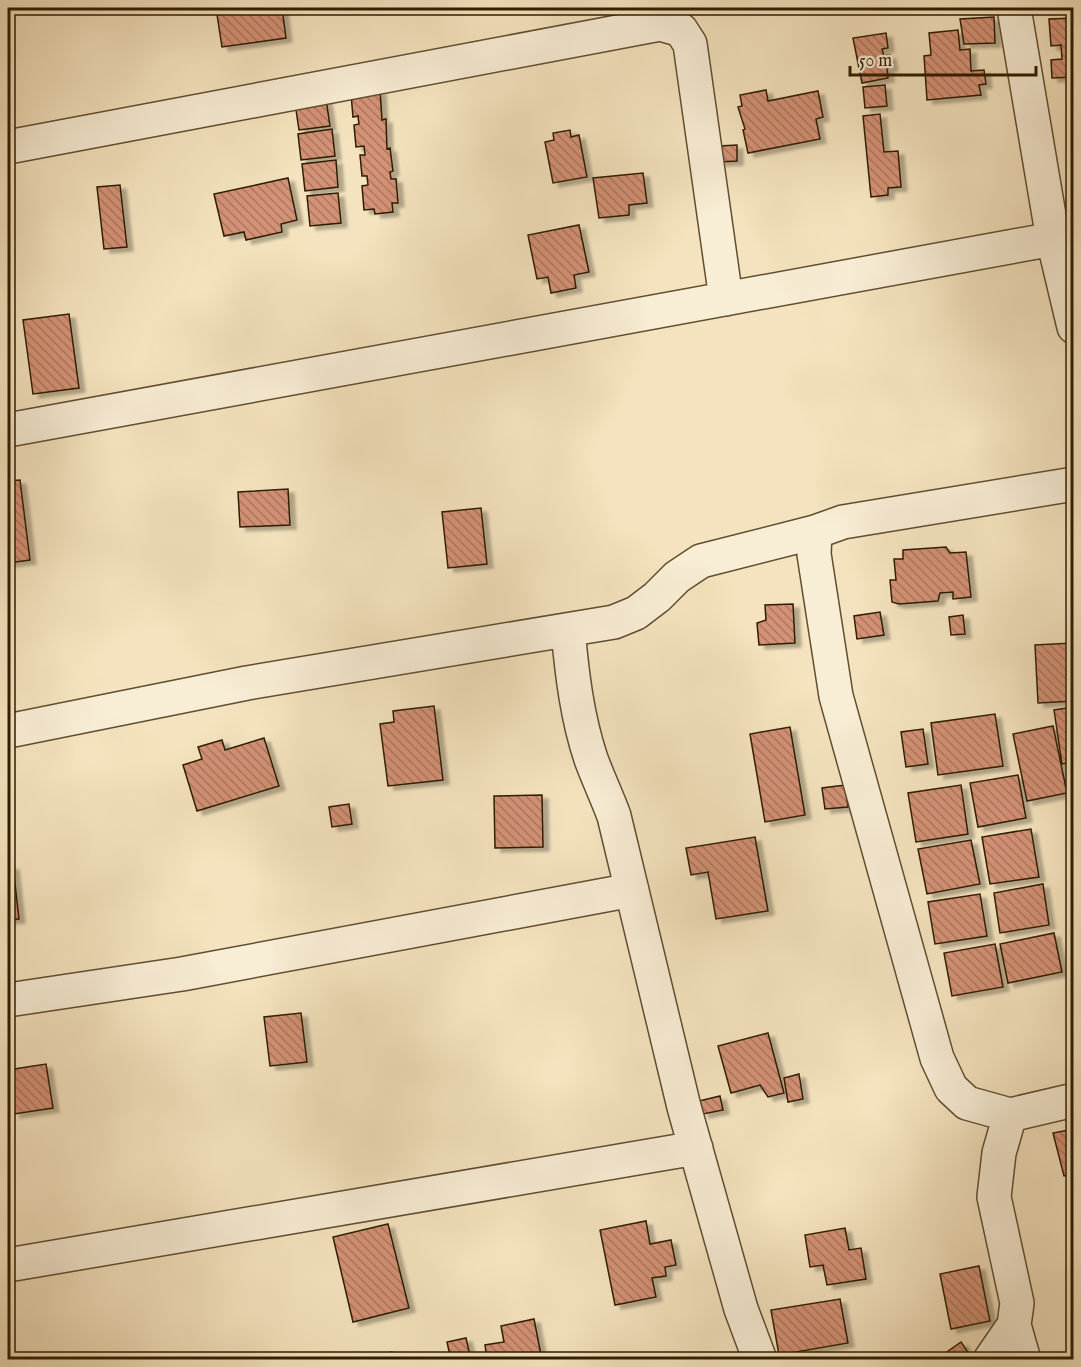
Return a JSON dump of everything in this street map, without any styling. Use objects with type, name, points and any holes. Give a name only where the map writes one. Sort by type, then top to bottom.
[{"type":"street","points":[[1014,8],[1053,239],[1074,327]]},
{"type":"street","points":[[8,147],[680,19],[690,44],[726,299]]},
{"type":"street","points":[[8,430],[1053,239]]},
{"type":"street","points":[[8,731],[247,683],[614,622],[636,613],[657,597],[677,577],[701,561],[815,532],[843,522],[1074,484]]},
{"type":"street","points":[[815,532],[814,554],[836,696],[937,1058],[951,1088],[967,1103],[1010,1115],[1074,1100]]},
{"type":"street","points":[[568,630],[574,694],[592,760],[614,816],[684,1107],[741,1309],[760,1359]]},
{"type":"street","points":[[8,1000],[182,974],[632,890]]},
{"type":"street","points":[[1010,1115],[999,1153],[994,1197],[1017,1303],[1014,1325],[1024,1359]]},
{"type":"street","points":[[8,1265],[696,1148]]},
{"type":"street","points":[[990,1359],[1014,1325]]},
{"type":"building","points":[[216,8],[282,8],[286,38],[222,47]]},
{"type":"building","points":[[994,17],[995,43],[964,44],[960,19]]},
{"type":"building","points":[[1074,18],[1074,77],[1052,78],[1051,60],[1062,59],[1061,45],[1051,46],[1049,19]]},
{"type":"building","points":[[958,30],[960,50],[970,49],[971,71],[984,70],[986,84],[979,85],[981,95],[927,100],[924,56],[931,55],[929,33]]},
{"type":"building","points":[[886,33],[888,48],[882,49],[884,56],[890,55],[892,67],[887,68],[888,78],[862,83],[853,38]]},
{"type":"building","points":[[885,85],[887,106],[865,108],[863,87]]},
{"type":"building","points":[[380,90],[382,120],[386,119],[387,149],[390,148],[393,171],[390,172],[391,179],[396,179],[398,203],[392,203],[393,212],[375,214],[374,209],[364,210],[362,186],[368,185],[367,176],[362,176],[360,155],[365,155],[364,146],[356,147],[354,125],[359,124],[358,116],[353,117],[351,94]]},
{"type":"building","points":[[766,90],[768,101],[818,91],[823,117],[816,119],[820,139],[748,153],[743,130],[745,129],[738,107],[742,106],[740,95]]},
{"type":"building","points":[[326,99],[330,126],[299,130],[295,103]]},
{"type":"building","points":[[880,114],[884,152],[898,151],[901,187],[888,188],[888,195],[871,197],[863,116]]},
{"type":"building","points":[[332,129],[335,156],[301,160],[298,134]]},
{"type":"building","points":[[570,130],[571,137],[579,135],[587,177],[553,183],[545,142],[554,140],[553,133]]},
{"type":"building","points":[[737,145],[737,161],[719,162],[719,146]]},
{"type":"building","points":[[336,160],[338,187],[305,191],[302,164]]},
{"type":"building","points":[[643,173],[647,203],[629,205],[629,215],[599,218],[593,178]]},
{"type":"building","points":[[288,178],[297,220],[281,224],[282,232],[246,240],[244,232],[224,236],[214,194]]},
{"type":"building","points":[[120,185],[127,247],[104,249],[97,187]]},
{"type":"building","points":[[338,193],[341,223],[310,226],[307,196]]},
{"type":"building","points":[[579,225],[589,272],[574,275],[576,288],[551,293],[548,277],[537,279],[528,235]]},
{"type":"building","points":[[69,314],[79,388],[33,394],[23,320]]},
{"type":"building","points":[[20,480],[30,560],[8,563],[8,481]]},
{"type":"building","points":[[288,489],[290,525],[240,527],[238,492]]},
{"type":"building","points":[[481,508],[487,564],[448,568],[442,512]]},
{"type":"building","points":[[946,547],[950,553],[966,552],[971,597],[953,599],[953,592],[940,593],[938,601],[899,604],[892,602],[890,580],[896,580],[894,559],[903,559],[903,550]]},
{"type":"building","points":[[793,604],[795,643],[759,645],[757,623],[766,620],[765,605]]},
{"type":"building","points":[[880,612],[884,635],[857,639],[854,616]]},
{"type":"building","points":[[963,615],[965,634],[951,635],[949,617]]},
{"type":"building","points":[[1073,643],[1074,701],[1038,703],[1035,645]]},
{"type":"building","points":[[434,706],[443,780],[388,786],[380,724],[394,722],[393,711]]},
{"type":"building","points":[[1074,707],[1074,762],[1062,764],[1054,710]]},
{"type":"building","points":[[995,714],[1003,766],[938,775],[931,723]]},
{"type":"building","points":[[1053,726],[1067,793],[1027,801],[1013,734]]},
{"type":"building","points":[[790,727],[805,815],[765,822],[750,734]]},
{"type":"building","points":[[923,729],[928,764],[906,767],[901,732]]},
{"type":"building","points":[[264,738],[279,786],[197,811],[183,765],[202,759],[198,747],[222,740],[225,750]]},
{"type":"building","points":[[1018,775],[1026,818],[978,827],[970,783]]},
{"type":"building","points":[[845,785],[848,807],[825,809],[822,788]]},
{"type":"building","points":[[961,785],[968,834],[916,842],[908,793]]},
{"type":"building","points":[[542,795],[543,847],[495,848],[494,796]]},
{"type":"building","points":[[349,804],[352,824],[332,827],[329,807]]},
{"type":"building","points":[[1031,829],[1039,877],[990,884],[982,837]]},
{"type":"building","points":[[755,837],[768,911],[716,919],[708,872],[691,875],[686,848]]},
{"type":"building","points":[[971,840],[980,884],[927,894],[918,849]]},
{"type":"building","points":[[8,866],[13,866],[19,919],[8,920]]},
{"type":"building","points":[[1043,884],[1049,925],[1000,933],[994,893]]},
{"type":"building","points":[[980,894],[987,936],[935,944],[928,902]]},
{"type":"building","points":[[1054,933],[1062,972],[1008,983],[1000,944]]},
{"type":"building","points":[[995,944],[1003,987],[952,996],[944,953]]},
{"type":"building","points":[[301,1013],[307,1062],[270,1066],[264,1017]]},
{"type":"building","points":[[768,1033],[784,1093],[768,1097],[760,1085],[731,1093],[718,1046]]},
{"type":"building","points":[[46,1064],[53,1108],[14,1114],[8,1070]]},
{"type":"building","points":[[799,1074],[803,1099],[788,1102],[784,1078]]},
{"type":"building","points":[[720,1096],[723,1110],[703,1114],[699,1101]]},
{"type":"building","points":[[1074,1129],[1074,1174],[1064,1176],[1053,1133]]},
{"type":"building","points":[[646,1221],[650,1244],[671,1240],[676,1265],[665,1267],[666,1276],[652,1278],[656,1297],[615,1305],[600,1230]]},
{"type":"building","points":[[388,1224],[409,1308],[353,1322],[333,1237]]},
{"type":"building","points":[[845,1228],[849,1250],[861,1248],[866,1279],[827,1285],[823,1265],[810,1267],[805,1235]]},
{"type":"building","points":[[979,1266],[990,1321],[951,1329],[940,1274]]},
{"type":"building","points":[[840,1299],[848,1343],[779,1355],[771,1310]]},
{"type":"building","points":[[534,1319],[542,1360],[487,1360],[485,1345],[504,1342],[501,1326]]},
{"type":"building","points":[[466,1338],[471,1360],[451,1360],[447,1342]]},
{"type":"building","points":[[961,1342],[971,1357],[966,1360],[948,1360],[944,1354]]},
{"type":"building","points":[[392,1352],[394,1360],[366,1360],[366,1356]]}]
